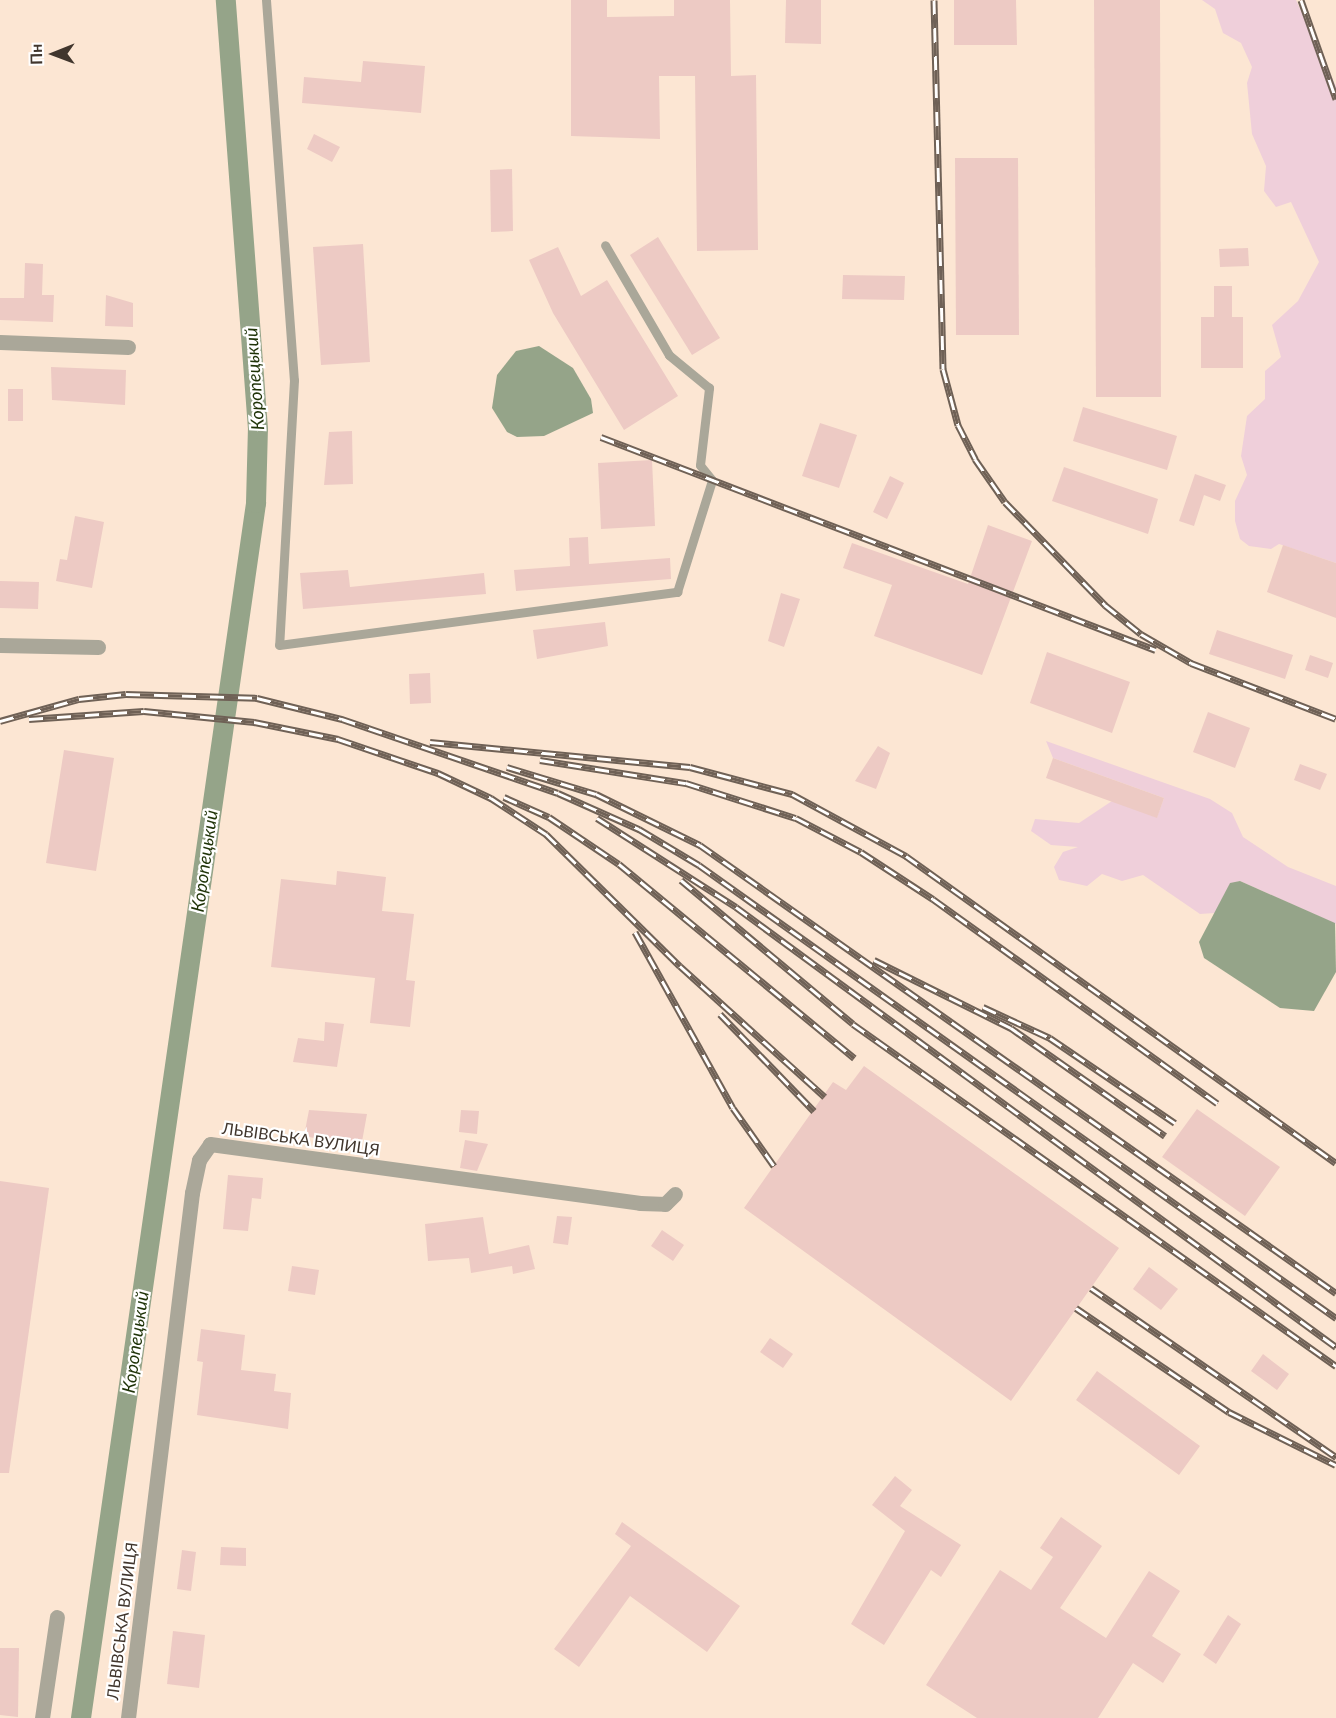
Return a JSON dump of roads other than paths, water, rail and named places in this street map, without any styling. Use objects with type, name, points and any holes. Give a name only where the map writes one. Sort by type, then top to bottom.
[{"type":"street","points":[[0,342],[128,347]]},
{"type":"street","points":[[0,645],[98,647]]},
{"type":"street","name":"ЛЬВІВСЬКА ВУЛИЦЯ","points":[[128,1718],[192,1193],[199,1160],[210,1144],[640,1203],[665,1204],[675,1194]]},
{"type":"street","points":[[42,1718],[57,1617]]},
{"type":"lane","points":[[266,0],[294,380],[279,645],[677,592],[712,480],[700,465],[709,388],[669,355],[606,245]]},
{"type":"waterway","name":"Коропецький","points":[[81,1718],[256,503],[258,429],[226,0]]},
{"type":"railway","points":[[934,0],[943,369],[958,425],[975,459],[1005,502],[1105,605],[1141,634],[1191,663],[1336,719]]},
{"type":"railway","points":[[1301,0],[1336,99]]},
{"type":"railway","points":[[601,437],[1156,650]]},
{"type":"railway","points":[[0,721],[79,699],[126,694],[257,698],[342,719],[558,793],[639,829],[699,865],[1336,1318]]},
{"type":"railway","points":[[29,719],[144,711],[254,722],[338,739],[438,773],[491,798],[546,834],[680,966],[825,1097]]},
{"type":"railway","points":[[430,742],[690,767],[792,794],[906,856],[1336,1163]]},
{"type":"railway","points":[[540,760],[686,783],[796,818],[861,852],[933,899],[1217,1103]]},
{"type":"railway","points":[[507,767],[596,794],[700,845],[1336,1293]]},
{"type":"railway","points":[[504,797],[549,817],[619,864],[854,1058]]},
{"type":"railway","points":[[597,818],[736,907],[1336,1347]]},
{"type":"railway","points":[[681,880],[853,1024],[1336,1366]]},
{"type":"railway","points":[[635,932],[733,1108],[774,1166]]},
{"type":"railway","points":[[874,960],[1011,1028],[1165,1136]]},
{"type":"railway","points":[[983,1007],[1050,1038],[1175,1123]]},
{"type":"railway","points":[[720,1014],[814,1111]]},
{"type":"railway","points":[[1091,1288],[1336,1457]]},
{"type":"railway","points":[[1076,1308],[1229,1412],[1336,1465]]}]
